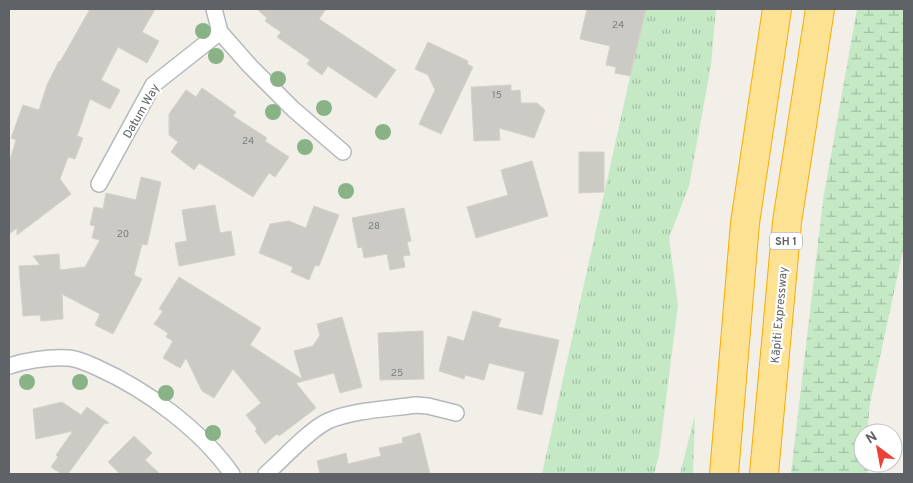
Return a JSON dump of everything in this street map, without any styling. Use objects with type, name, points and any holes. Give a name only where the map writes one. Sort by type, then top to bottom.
[{"type":"highway","points":[[724,474],[745,223],[776,9]]},
{"type":"highway","name":"Kāpiti Expressway","points":[[764,474],[787,222],[820,9]]},
{"type":"street","points":[[214,9],[220,32],[250,66],[293,109],[343,152]]},
{"type":"street","name":"Datum Way","points":[[99,184],[153,85],[220,32]]},
{"type":"street","points":[[9,366],[27,361],[70,358],[120,378],[170,412],[205,443],[232,474]]},
{"type":"street","points":[[266,474],[314,430],[326,421],[344,415],[416,405],[456,412]]},
{"type":"green space","points":[[645,9],[716,9],[711,65],[689,186],[669,238],[678,305],[659,455],[654,474],[542,474]]},
{"type":"green space","points":[[857,9],[904,9],[904,246],[870,403],[868,423],[853,423],[853,473],[868,474],[791,474],[823,200]]},
{"type":"green space","points":[[695,415],[693,474],[680,474]]},
{"type":"building","points":[[90,9],[155,9],[142,32],[159,41],[147,63],[118,47],[101,80],[120,90],[110,109],[90,99],[77,136],[83,138],[75,159],[68,157],[60,179],[71,194],[17,235],[17,228],[9,234],[9,163],[16,140],[11,138],[23,105],[39,110],[47,85],[59,61]]},
{"type":"building","points":[[257,9],[326,9],[319,19],[396,70],[376,98],[328,66],[322,75],[307,64],[310,60],[277,37],[281,32],[265,21],[267,18]]},
{"type":"building","points":[[587,9],[646,9],[630,76],[615,73],[616,67],[606,65],[610,46],[580,39]]},
{"type":"building","points":[[428,42],[468,61],[467,64],[473,67],[441,134],[419,124],[435,90],[428,75],[415,69]]},
{"type":"building","points":[[511,85],[511,91],[520,90],[521,103],[537,103],[545,110],[534,138],[499,128],[500,140],[474,141],[471,87]]},
{"type":"building","points":[[202,88],[236,112],[233,116],[267,138],[265,141],[289,157],[275,177],[269,173],[253,197],[199,163],[194,170],[171,152],[178,142],[169,135],[169,114],[186,90],[196,97]]},
{"type":"building","points":[[579,152],[604,152],[604,192],[579,193]]},
{"type":"building","points":[[532,161],[548,216],[476,238],[467,207],[508,195],[501,170]]},
{"type":"building","points":[[141,177],[161,182],[147,245],[142,244],[134,275],[142,279],[113,334],[95,325],[100,314],[62,294],[63,319],[41,321],[40,315],[23,316],[19,266],[40,265],[33,256],[59,254],[60,270],[85,267],[100,240],[92,238],[95,226],[90,225],[94,207],[103,209],[106,193],[136,200]]},
{"type":"building","points":[[215,205],[220,233],[231,231],[235,255],[179,266],[175,243],[187,241],[182,210]]},
{"type":"building","points":[[314,206],[339,215],[319,266],[315,265],[309,280],[291,272],[293,267],[259,253],[270,224],[289,221],[306,228]]},
{"type":"building","points":[[404,208],[411,241],[407,242],[410,255],[403,256],[405,267],[390,270],[387,254],[364,258],[362,247],[358,248],[352,218]]},
{"type":"building","points":[[179,277],[261,328],[250,345],[302,379],[294,351],[313,346],[320,335],[317,324],[342,317],[362,387],[340,393],[334,373],[296,383],[316,408],[279,436],[277,434],[265,444],[255,431],[257,429],[246,415],[261,403],[233,369],[214,398],[202,391],[186,358],[180,368],[163,358],[173,341],[166,337],[168,333],[154,324],[163,311],[159,309]]},
{"type":"building","points":[[473,311],[501,319],[498,327],[559,340],[542,415],[517,409],[525,372],[489,363],[484,380],[465,375],[464,379],[439,371],[448,336],[464,341]]},
{"type":"building","points":[[423,331],[424,379],[380,380],[378,333]]},
{"type":"building","points":[[62,402],[81,415],[87,407],[109,423],[104,424],[68,474],[62,474],[51,467],[58,457],[56,455],[73,431],[36,439],[33,409]]},
{"type":"building","points":[[420,433],[430,474],[320,474],[317,461],[346,453],[348,464],[381,456],[379,448],[403,443],[402,438]]},
{"type":"building","points":[[134,436],[152,453],[145,460],[160,474],[120,474],[108,462]]}]
